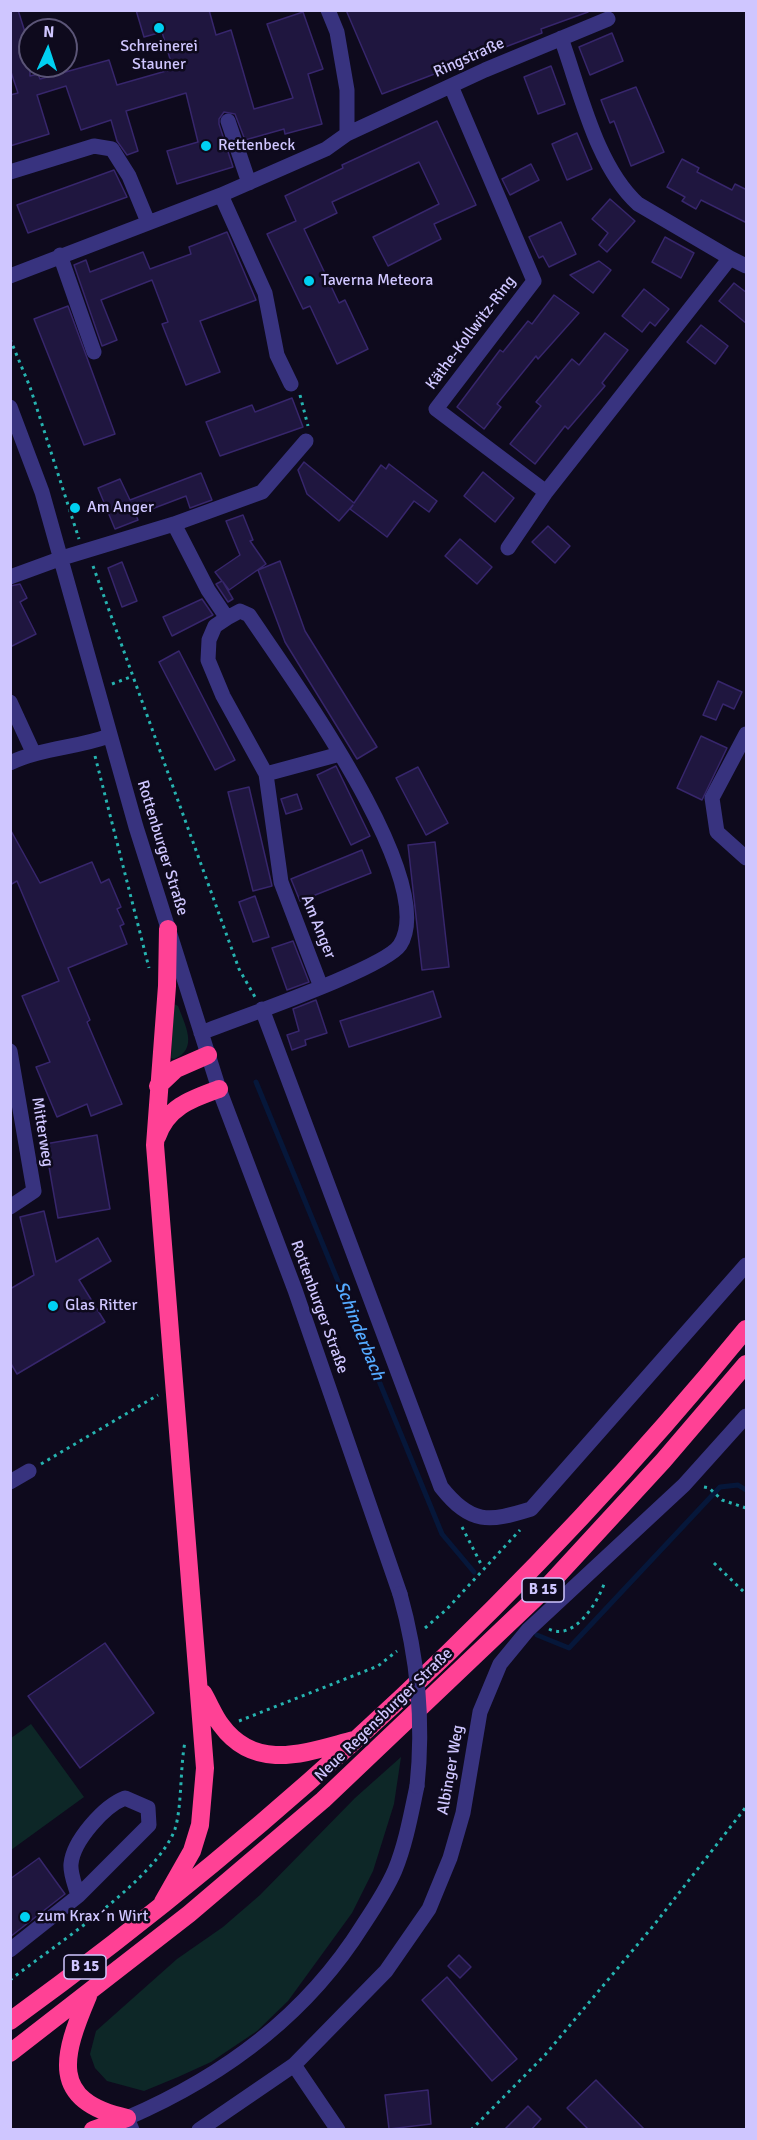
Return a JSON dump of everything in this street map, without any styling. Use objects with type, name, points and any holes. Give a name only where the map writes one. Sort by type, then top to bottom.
[{"type":"highway","points":[[158,1911],[192,1851],[200,1825],[205,1768],[155,1145],[167,986],[168,929]]},
{"type":"highway","points":[[158,1086],[176,1069],[208,1055]]},
{"type":"highway","points":[[155,1145],[160,1128],[171,1112],[187,1101],[219,1089]]},
{"type":"highway","name":"B 15","points":[[10,2020],[158,1911],[246,1838],[358,1738],[531,1571],[646,1446],[747,1329]]},
{"type":"highway","name":"Neue Regensburger Straße","points":[[10,2053],[89,1994],[261,1856],[373,1754],[546,1588],[648,1478],[747,1364]]},
{"type":"highway","points":[[198,1683],[221,1726],[254,1751],[273,1756],[292,1756],[358,1738]]},
{"type":"highway","points":[[89,1994],[70,2042],[67,2068],[84,2102],[130,2124]]},
{"type":"highway","points":[[93,2130],[130,2124]]},
{"type":"street","points":[[328,10],[337,32],[347,90],[347,134]]},
{"type":"street","name":"Ringstraße","points":[[11,276],[249,183],[326,149],[347,134],[451,86],[608,19]]},
{"type":"street","points":[[561,38],[602,153],[625,193],[638,204],[747,266]]},
{"type":"street","name":"Käthe-Kollwitz-Ring","points":[[451,86],[534,281],[436,408],[546,492]]},
{"type":"street","points":[[228,121],[249,183]]},
{"type":"street","points":[[10,172],[94,146],[112,150],[129,176],[148,222]]},
{"type":"street","points":[[221,195],[265,293],[277,354],[291,384]]},
{"type":"street","points":[[60,255],[94,352]]},
{"type":"street","points":[[508,548],[546,492],[730,258]]},
{"type":"street","name":"Rottenburger Straße","points":[[10,407],[42,492],[62,558],[109,736],[219,1089],[296,1290],[400,1594],[411,1632],[420,1691],[421,1750],[417,1786],[404,1842],[381,1897],[338,1964],[285,2021],[250,2050],[192,2088],[130,2124]]},
{"type":"street","points":[[10,577],[62,558],[174,524],[262,492],[306,441]]},
{"type":"street","points":[[174,524],[208,590],[227,618]]},
{"type":"street","name":"Am Anger","points":[[201,1034],[321,987],[386,957],[400,946],[406,927],[406,906],[399,868],[370,807],[340,754],[249,615],[240,611],[215,626],[209,640],[208,660],[223,696],[266,774],[281,882],[321,987]]},
{"type":"street","points":[[10,702],[33,752]]},
{"type":"street","points":[[747,734],[712,798],[717,832],[747,858]]},
{"type":"street","points":[[10,763],[33,752],[91,743],[109,736]]},
{"type":"street","points":[[266,774],[340,754]]},
{"type":"street","points":[[262,1009],[441,1488],[459,1507],[479,1518],[498,1520],[531,1509],[747,1265]]},
{"type":"street","name":"Mitterweg","points":[[10,1051],[34,1191],[10,1207]]},
{"type":"street","name":"Albinger Weg","points":[[199,2130],[294,2065],[386,1971],[429,1909],[454,1847],[463,1813],[480,1712],[500,1664],[528,1630],[684,1485],[747,1416]]},
{"type":"street","points":[[10,1482],[29,1471]]},
{"type":"street","points":[[10,1950],[78,1896],[149,1824],[148,1808],[125,1798],[113,1802],[83,1835],[71,1864],[78,1896]]},
{"type":"street","points":[[294,2065],[338,2130]]},
{"type":"path","points":[[10,339],[30,387],[78,538],[87,551],[239,969],[262,1009]]},
{"type":"path","points":[[291,384],[301,397],[308,421],[306,441]]},
{"type":"path","points":[[97,689],[133,676]]},
{"type":"path","points":[[91,743],[150,971]]},
{"type":"path","points":[[29,1471],[158,1395],[159,1406]]},
{"type":"path","points":[[709,1488],[722,1500],[747,1508]]},
{"type":"path","points":[[459,1507],[455,1513],[482,1564]]},
{"type":"path","points":[[542,1625],[561,1633],[569,1631],[588,1612],[603,1587],[607,1558]]},
{"type":"path","points":[[714,1563],[747,1594]]},
{"type":"path","points":[[10,1980],[122,1893],[156,1862],[175,1827],[186,1733]]},
{"type":"path","points":[[471,2130],[545,2055],[654,1925],[747,1807]]},
{"type":"green space","points":[[174,1004],[178,1006],[184,1021],[188,1043],[182,1055],[174,1059],[171,1058]]},
{"type":"green space","points":[[31,1724],[84,1797],[11,1850],[11,1738]]},
{"type":"green space","points":[[401,1757],[394,1804],[373,1871],[352,1913],[288,2001],[257,2031],[211,2062],[178,2077],[144,2091],[107,2081],[95,2068],[90,2054],[96,2031],[177,1959],[223,1927],[260,1895],[355,1798]]},
{"type":"building","points":[[10,10],[18,10],[21,18],[18,18],[18,78],[78,78],[78,69],[109,60],[117,85],[173,69],[162,32],[144,37],[136,10],[209,10],[216,35],[231,30],[254,109],[293,98],[267,24],[303,12],[323,69],[308,74],[322,124],[285,134],[284,129],[245,140],[235,114],[224,112],[219,119],[219,124],[233,167],[177,184],[167,151],[198,142],[186,93],[126,111],[138,151],[127,155],[117,141],[111,120],[81,130],[66,86],[37,95],[49,134],[10,146],[10,95],[18,93],[10,69]]},
{"type":"building","points":[[346,10],[588,10],[588,12],[541,29],[542,33],[382,94]]},
{"type":"building","points":[[612,33],[623,61],[590,75],[579,47]]},
{"type":"building","points":[[551,66],[565,104],[538,114],[524,77]]},
{"type":"building","points":[[636,87],[664,152],[631,166],[614,121],[610,123],[601,100]]},
{"type":"building","points":[[437,121],[476,205],[434,224],[441,239],[388,266],[373,237],[439,204],[419,162],[332,202],[337,213],[304,229],[339,303],[345,300],[368,349],[337,364],[310,306],[303,309],[267,234],[296,221],[285,196],[343,168],[342,165]]},
{"type":"building","points":[[577,133],[592,169],[567,180],[552,144]]},
{"type":"building","points":[[682,159],[699,168],[697,172],[732,190],[735,184],[747,190],[747,223],[701,200],[696,209],[682,201],[685,197],[667,187]]},
{"type":"building","points":[[531,164],[539,180],[510,195],[502,179]]},
{"type":"building","points":[[114,170],[127,197],[28,233],[17,205]]},
{"type":"building","points":[[610,199],[635,221],[607,252],[599,245],[608,233],[592,219]]},
{"type":"building","points":[[561,222],[576,254],[549,267],[543,256],[539,258],[529,237]]},
{"type":"building","points":[[227,232],[256,300],[200,321],[220,372],[186,385],[162,324],[168,322],[152,280],[101,300],[117,340],[102,346],[74,265],[86,260],[90,272],[143,252],[150,269],[191,254],[189,247]]},
{"type":"building","points":[[665,237],[694,253],[681,278],[652,262]]},
{"type":"building","points":[[599,261],[611,270],[593,293],[570,275]]},
{"type":"building","points":[[734,283],[747,293],[747,324],[719,301]]},
{"type":"building","points":[[644,289],[669,309],[655,326],[650,322],[642,332],[622,316]]},
{"type":"building","points":[[554,295],[579,313],[538,359],[536,356],[497,404],[501,407],[484,429],[457,407],[500,350],[503,352],[528,321],[532,324]]},
{"type":"building","points":[[68,306],[115,434],[84,445],[34,319]]},
{"type":"building","points":[[701,325],[728,346],[715,364],[687,342]]},
{"type":"building","points":[[605,333],[628,350],[602,383],[605,386],[568,429],[565,426],[535,464],[510,444],[541,406],[536,402],[572,359],[579,365]]},
{"type":"building","points":[[292,398],[303,427],[220,456],[206,422],[252,405],[255,412]]},
{"type":"building","points":[[304,462],[354,503],[381,465],[386,469],[389,464],[437,501],[429,512],[414,501],[387,537],[350,509],[353,505],[339,521],[307,494],[298,470]]},
{"type":"building","points":[[483,472],[514,498],[495,522],[464,496]]},
{"type":"building","points":[[201,473],[212,500],[190,508],[186,496],[136,515],[138,520],[115,529],[98,488],[120,479],[130,500]]},
{"type":"building","points":[[243,515],[253,540],[250,541],[266,564],[229,590],[223,582],[233,599],[228,602],[216,584],[222,581],[215,572],[240,555],[226,521]]},
{"type":"building","points":[[548,526],[570,546],[555,563],[532,542]]},
{"type":"building","points":[[460,539],[492,567],[477,584],[445,556]]},
{"type":"building","points":[[280,561],[305,631],[377,747],[357,759],[285,642],[258,570]]},
{"type":"building","points":[[122,562],[137,601],[122,607],[108,568]]},
{"type":"building","points":[[20,584],[27,598],[20,602],[36,634],[10,647],[10,586]]},
{"type":"building","points":[[202,599],[213,615],[172,636],[163,617]]},
{"type":"building","points":[[179,651],[235,760],[215,770],[159,662]]},
{"type":"building","points":[[718,681],[742,692],[734,709],[723,704],[716,720],[703,715]]},
{"type":"building","points":[[701,736],[727,748],[702,800],[677,788]]},
{"type":"building","points":[[336,766],[370,836],[351,845],[317,775]]},
{"type":"building","points":[[418,767],[448,823],[426,835],[396,778]]},
{"type":"building","points":[[249,787],[272,886],[253,891],[228,792]]},
{"type":"building","points":[[297,794],[302,809],[286,814],[281,799]]},
{"type":"building","points":[[10,829],[40,883],[92,862],[101,883],[109,879],[121,907],[117,909],[124,924],[120,926],[127,944],[68,968],[90,1020],[87,1022],[122,1104],[91,1116],[87,1104],[57,1117],[36,1067],[50,1062],[22,996],[59,981],[17,881],[10,885]]},
{"type":"building","points":[[435,842],[449,967],[422,970],[408,845]]},
{"type":"building","points":[[362,850],[371,873],[300,901],[291,879]]},
{"type":"building","points":[[255,896],[269,937],[253,942],[239,902]]},
{"type":"building","points":[[293,941],[309,982],[287,990],[272,948]]},
{"type":"building","points":[[433,991],[441,1017],[349,1047],[340,1021]]},
{"type":"building","points":[[316,1000],[327,1033],[305,1040],[306,1045],[292,1050],[287,1035],[299,1031],[293,1009]]},
{"type":"building","points":[[97,1135],[110,1209],[58,1218],[45,1144]]},
{"type":"building","name":"Glas Ritter","points":[[44,1211],[56,1262],[98,1238],[111,1261],[79,1280],[105,1322],[17,1374],[10,1362],[10,1289],[34,1275],[20,1217]]},
{"type":"building","points":[[105,1643],[154,1713],[80,1768],[28,1696]]},
{"type":"building","name":"zum Krax´n Wirt","points":[[39,1858],[65,1894],[10,1937],[10,1879]]},
{"type":"building","points":[[459,1955],[471,1967],[460,1978],[448,1966]]},
{"type":"building","points":[[447,1977],[517,2059],[492,2081],[422,2000]]},
{"type":"building","points":[[596,2080],[645,2130],[589,2130],[567,2108]]},
{"type":"building","points":[[428,2090],[431,2124],[389,2129],[385,2095]]},
{"type":"building","points":[[528,2106],[541,2119],[531,2130],[504,2130]]},
{"type":"waterway","name":"Schinderbach","points":[[256,1082],[442,1534],[474,1572]]},
{"type":"waterway","name":"Schinderbach","points":[[537,1635],[569,1648],[720,1487],[738,1485],[746,1490]]},
{"type":"place","name":"Schreinerei Stauner","points":[[159,28]]},
{"type":"place","name":"Rettenbeck","points":[[206,146]]},
{"type":"place","name":"Taverna Meteora","points":[[309,281]]},
{"type":"place","name":"Am Anger","points":[[75,508]]},
{"type":"place","name":"Glas Ritter","points":[[53,1306]]},
{"type":"place","name":"zum Krax´n Wirt","points":[[25,1917]]}]
